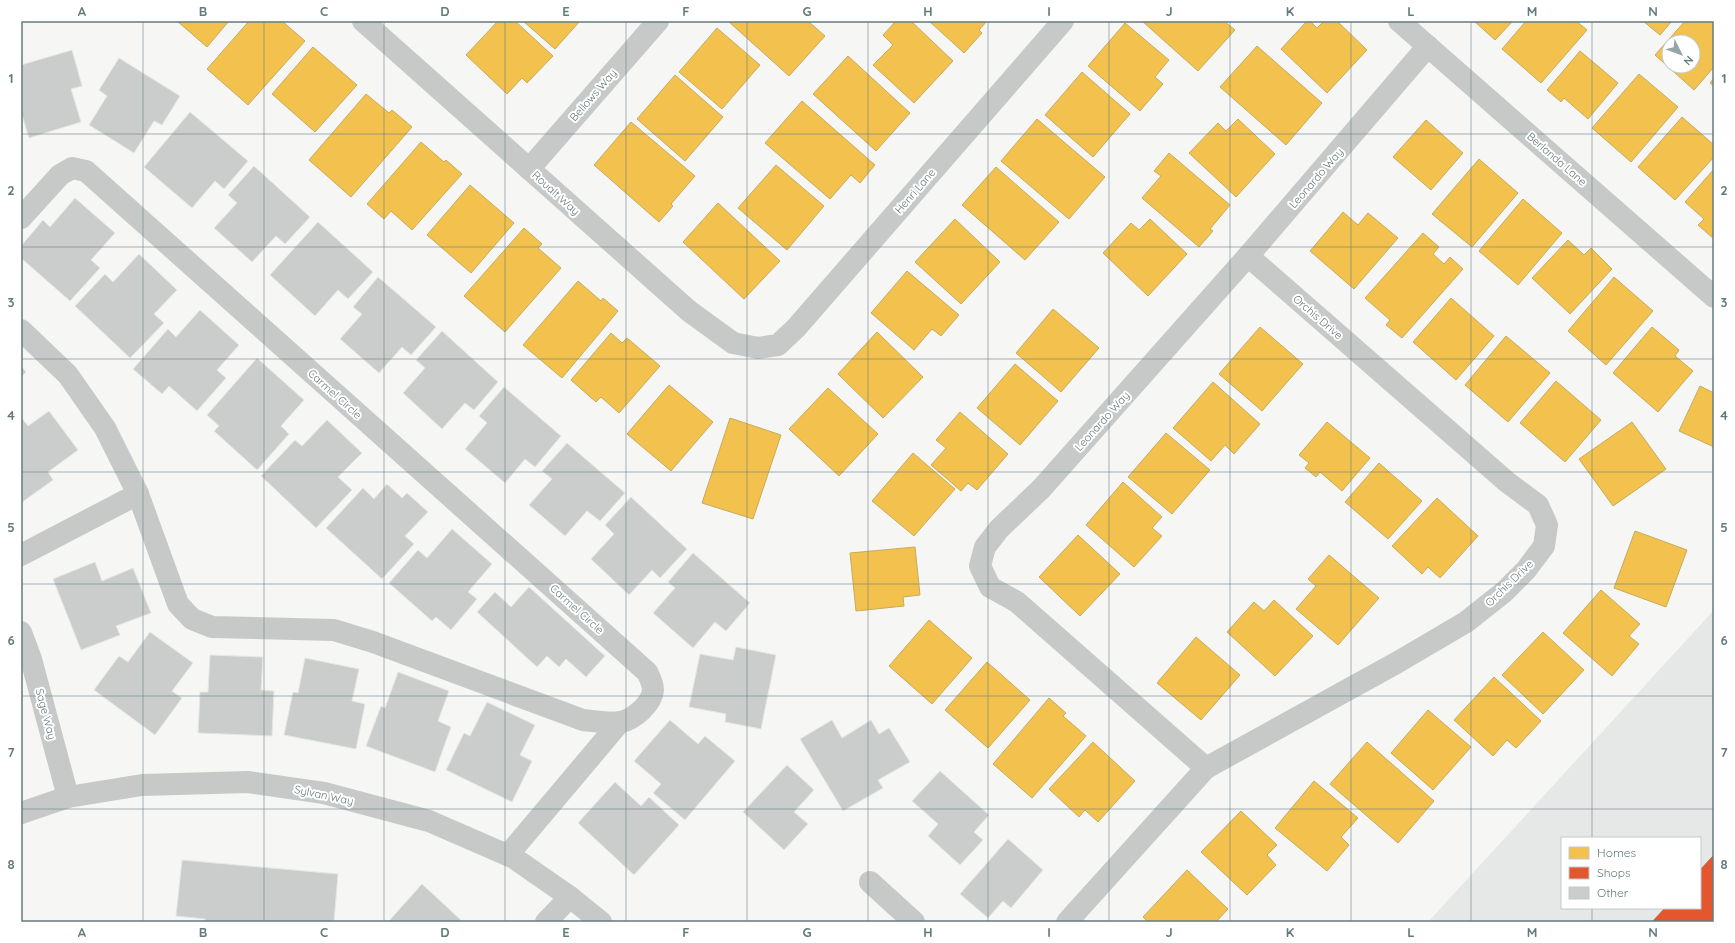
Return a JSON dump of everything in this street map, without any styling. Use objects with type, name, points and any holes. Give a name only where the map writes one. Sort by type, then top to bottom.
[{"type":"street","name":"Roualt Way","points":[[363,21],[689,311],[733,343],[758,348]]},
{"type":"street","name":"Bellows Way","points":[[529,169],[658,21]]},
{"type":"street","name":"Henri Lane","points":[[758,348],[778,345],[796,328],[1063,21]]},
{"type":"street","name":"Berlanda Lane","points":[[1400,21],[1714,297]]},
{"type":"street","name":"Leonardo Way","points":[[1206,768],[1017,602],[990,587],[980,566],[985,547],[999,529],[1041,489],[1248,256],[1428,46]]},
{"type":"street","name":"Carmel Circle","points":[[21,218],[60,175],[72,168],[86,171],[647,672],[652,683],[653,692],[645,705],[632,718],[620,722]]},
{"type":"street","name":"Orchis Drive","points":[[1067,922],[1206,768],[1398,662],[1466,622],[1504,592],[1526,570],[1544,546],[1547,525],[1538,505],[1507,482],[1248,256]]},
{"type":"street","points":[[21,330],[68,375],[105,428],[138,494],[178,604],[192,619],[212,627],[334,630],[373,642],[583,720],[620,722]]},
{"type":"street","points":[[21,554],[138,494]]},
{"type":"street","name":"Sage Way","points":[[21,632],[31,659],[68,796]]},
{"type":"street","points":[[508,855],[620,722]]},
{"type":"street","name":"Sylvan Way","points":[[21,814],[68,796],[142,785],[248,782],[324,793],[429,821],[508,855],[570,897],[601,922]]},
{"type":"street","points":[[870,882],[914,922]]},
{"type":"street","points":[[546,922],[570,897]]},
{"type":"shaded area","points":[[1714,610],[1714,922],[1428,922]]},
{"type":"building: Homes","points":[[177,21],[229,21],[207,47]]},
{"type":"building: Homes","points":[[249,21],[282,21],[305,41],[248,105],[207,69]]},
{"type":"building: Homes","points":[[498,21],[515,21],[553,56],[527,83],[522,78],[507,94],[466,55]]},
{"type":"building: Homes","points":[[523,21],[580,21],[555,49]]},
{"type":"building: Homes","points":[[728,21],[808,21],[825,36],[789,76]]},
{"type":"building: Homes","points":[[896,21],[911,21],[953,61],[914,103],[873,65],[893,45],[883,35]]},
{"type":"building: Homes","points":[[929,21],[987,21],[979,30],[982,33],[964,53]]},
{"type":"building: Homes","points":[[1142,21],[1224,21],[1235,30],[1198,71]]},
{"type":"building: Homes","points":[[1307,21],[1310,21],[1317,28],[1324,21],[1337,21],[1367,50],[1327,93],[1281,49]]},
{"type":"building: Homes","points":[[1474,21],[1513,21],[1495,40]]},
{"type":"building: Homes","points":[[1526,21],[1576,21],[1587,30],[1541,83],[1502,49]]},
{"type":"building: Homes","points":[[1643,21],[1672,21],[1660,35]]},
{"type":"building: Homes","points":[[1685,21],[1714,21],[1714,67],[1694,90],[1676,74],[1701,74],[1701,34],[1674,34]]},
{"type":"building: Homes","points":[[1125,23],[1169,60],[1155,77],[1163,84],[1140,111],[1088,66]]},
{"type":"building: Homes","points":[[717,28],[760,65],[722,109],[679,72]]},
{"type":"building: Homes","points":[[1257,46],[1322,103],[1286,145],[1220,87]]},
{"type":"building: Homes","points":[[313,47],[357,85],[315,132],[272,94]]},
{"type":"building: Homes","points":[[1661,48],[1661,60],[1655,55]]},
{"type":"building: Homes","points":[[1580,51],[1618,83],[1588,119],[1564,98],[1561,102],[1547,90]]},
{"type":"building: Homes","points":[[848,56],[910,113],[876,151],[813,94]]},
{"type":"building: Homes","points":[[1082,72],[1130,114],[1093,157],[1045,115]]},
{"type":"building: Homes","points":[[1639,74],[1678,107],[1631,162],[1592,128]]},
{"type":"building: Homes","points":[[675,75],[723,117],[685,161],[637,119]]},
{"type":"building: Homes","points":[[1714,78],[1714,86],[1710,83]]},
{"type":"building: Homes","points":[[366,94],[389,113],[392,110],[412,127],[351,197],[309,160]]},
{"type":"building: Homes","points":[[802,101],[875,165],[860,183],[851,175],[830,199],[765,143]]},
{"type":"building: Homes","points":[[1682,117],[1714,145],[1714,157],[1675,200],[1638,167]]},
{"type":"building: Homes","points":[[1037,119],[1105,177],[1069,219],[1001,161]]},
{"type":"building: Homes","points":[[1238,119],[1275,154],[1236,197],[1189,153],[1218,123],[1226,131]]},
{"type":"building: Homes","points":[[1426,120],[1463,153],[1431,190],[1393,157]]},
{"type":"building: Homes","points":[[631,122],[695,176],[671,204],[673,206],[659,222],[594,165]]},
{"type":"building: Homes","points":[[421,142],[444,162],[446,160],[462,174],[412,230],[391,211],[384,219],[367,204]]},
{"type":"building: Homes","points":[[1169,153],[1230,205],[1210,229],[1213,231],[1199,247],[1142,198],[1161,176],[1154,171]]},
{"type":"building: Homes","points":[[1479,159],[1518,193],[1472,247],[1432,214]]},
{"type":"building: Homes","points":[[776,165],[824,206],[787,250],[738,208]]},
{"type":"building: Homes","points":[[996,167],[1059,222],[1025,260],[962,205]]},
{"type":"building: Homes","points":[[1714,169],[1714,239],[1698,225],[1704,219],[1685,202]]},
{"type":"building: Homes","points":[[470,185],[514,223],[471,273],[427,235]]},
{"type":"building: Homes","points":[[1523,199],[1562,233],[1518,285],[1479,251]]},
{"type":"building: Homes","points":[[718,203],[780,261],[744,299],[683,242]]},
{"type":"building: Homes","points":[[1343,212],[1358,225],[1368,213],[1398,238],[1354,289],[1310,251]]},
{"type":"building: Homes","points":[[955,219],[1000,262],[961,304],[915,262]]},
{"type":"building: Homes","points":[[1150,219],[1187,254],[1148,296],[1103,253],[1131,223],[1139,230]]},
{"type":"building: Homes","points":[[524,228],[542,244],[538,248],[561,268],[505,332],[464,296]]},
{"type":"building: Homes","points":[[1423,233],[1439,247],[1433,254],[1444,264],[1450,257],[1463,269],[1402,338],[1386,325],[1390,320],[1365,298]]},
{"type":"building: Homes","points":[[1568,240],[1584,255],[1591,248],[1612,269],[1570,314],[1532,278]]},
{"type":"building: Homes","points":[[907,271],[959,315],[941,336],[932,329],[914,350],[871,313]]},
{"type":"building: Homes","points":[[1614,277],[1653,311],[1606,365],[1568,331]]},
{"type":"building: Homes","points":[[578,281],[601,301],[603,298],[618,311],[562,378],[523,345]]},
{"type":"building: Homes","points":[[1451,298],[1494,336],[1456,380],[1413,342]]},
{"type":"building: Homes","points":[[1053,309],[1099,348],[1061,392],[1016,353]]},
{"type":"building: Homes","points":[[1260,327],[1303,364],[1262,411],[1219,374]]},
{"type":"building: Homes","points":[[1652,327],[1679,350],[1675,356],[1693,371],[1658,412],[1613,373]]},
{"type":"building: Homes","points":[[877,332],[923,377],[883,418],[838,374]]},
{"type":"building: Homes","points":[[611,333],[622,343],[627,338],[660,366],[619,413],[601,397],[596,402],[571,380]]},
{"type":"building: Homes","points":[[1506,336],[1550,373],[1508,422],[1465,385]]},
{"type":"building: Homes","points":[[1015,364],[1058,401],[1020,445],[977,408]]},
{"type":"building: Homes","points":[[1556,381],[1601,420],[1565,462],[1520,423]]},
{"type":"building: Homes","points":[[1213,382],[1260,424],[1234,454],[1225,445],[1211,461],[1173,428]]},
{"type":"building: Homes","points":[[669,385],[713,422],[671,471],[627,434]]},
{"type":"building: Homes","points":[[1700,386],[1714,393],[1714,447],[1679,431]]},
{"type":"building: Homes","points":[[828,388],[878,434],[839,476],[789,429]]},
{"type":"building: Homes","points":[[960,412],[1008,454],[977,490],[968,483],[961,491],[931,465],[946,448],[936,440]]},
{"type":"building: Homes","points":[[730,418],[781,435],[753,519],[702,503]]},
{"type":"building: Homes","points":[[1327,422],[1370,458],[1342,491],[1320,472],[1316,477],[1305,468],[1309,463],[1299,455]]},
{"type":"building: Homes","points":[[1632,422],[1666,469],[1613,506],[1579,459]]},
{"type":"building: Homes","points":[[1166,433],[1210,470],[1172,514],[1128,477]]},
{"type":"building: Homes","points":[[913,453],[955,489],[914,536],[872,501]]},
{"type":"building: Homes","points":[[1379,463],[1422,501],[1388,539],[1345,502]]},
{"type":"building: Homes","points":[[1123,482],[1162,517],[1152,528],[1162,536],[1134,567],[1086,525]]},
{"type":"building: Homes","points":[[1437,498],[1478,536],[1440,578],[1428,567],[1422,574],[1392,546]]},
{"type":"building: Homes","points":[[1635,531],[1687,550],[1666,607],[1614,588]]},
{"type":"building: Homes","points":[[1078,535],[1120,574],[1080,616],[1039,577]]},
{"type":"building: Homes","points":[[915,547],[920,595],[903,597],[904,606],[856,611],[850,553]]},
{"type":"building: Homes","points":[[1329,555],[1379,598],[1338,645],[1296,609],[1316,586],[1308,579]]},
{"type":"building: Homes","points":[[1601,590],[1640,624],[1629,636],[1639,644],[1612,676],[1563,633]]},
{"type":"building: Homes","points":[[1274,600],[1313,636],[1275,676],[1227,632],[1254,602],[1264,611]]},
{"type":"building: Homes","points":[[929,620],[972,658],[932,704],[889,666]]},
{"type":"building: Homes","points":[[1543,632],[1584,670],[1543,714],[1502,675]]},
{"type":"building: Homes","points":[[1196,637],[1240,675],[1201,720],[1157,683]]},
{"type":"building: Homes","points":[[987,662],[1030,700],[988,748],[945,710]]},
{"type":"building: Homes","points":[[1494,677],[1541,721],[1516,748],[1507,740],[1493,756],[1454,720]]},
{"type":"building: Homes","points":[[1049,698],[1066,713],[1063,716],[1086,736],[1032,798],[993,764]]},
{"type":"building: Homes","points":[[1428,710],[1471,747],[1433,790],[1391,753]]},
{"type":"building: Homes","points":[[1093,742],[1135,781],[1098,822],[1085,810],[1079,817],[1049,789]]},
{"type":"building: Homes","points":[[1367,742],[1434,801],[1398,843],[1330,784]]},
{"type":"building: Homes","points":[[1314,781],[1358,818],[1341,837],[1349,845],[1327,871],[1275,828]]},
{"type":"building: Homes","points":[[1241,811],[1277,845],[1267,855],[1276,865],[1247,895],[1201,852]]},
{"type":"building: Homes","points":[[1187,870],[1228,909],[1216,922],[1148,922],[1143,917]]},
{"type":"building: Shops","points":[[1714,855],[1714,922],[1652,922],[1664,909],[1701,909],[1701,869]]},
{"type":"building: Other","points":[[72,50],[82,86],[71,89],[81,122],[29,138],[21,112],[21,65]]},
{"type":"building: Other","points":[[119,58],[180,96],[162,125],[154,121],[134,153],[89,125],[107,96],[99,90]]},
{"type":"building: Other","points":[[190,112],[248,161],[224,189],[215,181],[192,208],[144,167]]},
{"type":"building: Other","points":[[254,166],[310,217],[285,244],[276,236],[252,262],[214,228],[237,203],[228,195]]},
{"type":"building: Other","points":[[75,198],[115,233],[91,260],[100,268],[70,301],[21,258],[21,246],[43,220],[50,227]]},
{"type":"building: Other","points":[[318,222],[373,272],[348,299],[338,290],[315,316],[270,275]]},
{"type":"building: Other","points":[[139,254],[177,290],[154,314],[164,323],[130,358],[75,306],[105,274],[113,282]]},
{"type":"building: Other","points":[[378,277],[436,327],[411,355],[402,347],[379,373],[340,339],[362,314],[353,307]]},
{"type":"building: Other","points":[[200,310],[239,345],[217,370],[226,378],[197,411],[169,386],[162,394],[133,369],[168,329],[176,337]]},
{"type":"building: Other","points":[[442,331],[498,382],[474,410],[465,403],[442,429],[403,393],[425,368],[416,360]]},
{"type":"building: Other","points":[[257,358],[304,400],[281,426],[289,434],[257,470],[214,431],[219,426],[207,415]]},
{"type":"building: Other","points":[[21,366],[26,372],[21,377]]},
{"type":"building: Other","points":[[504,387],[561,436],[535,467],[525,459],[505,483],[465,449],[487,423],[479,416]]},
{"type":"building: Other","points":[[49,411],[78,450],[48,472],[53,480],[21,503],[21,417],[28,426]]},
{"type":"building: Other","points":[[327,420],[362,453],[338,477],[352,490],[316,528],[261,476],[295,440],[302,446]]},
{"type":"building: Other","points":[[567,443],[625,493],[600,521],[587,511],[565,536],[529,505],[552,479],[542,471]]},
{"type":"building: Other","points":[[387,484],[402,498],[407,493],[428,512],[405,536],[414,544],[382,579],[326,528],[363,488],[374,499]]},
{"type":"building: Other","points":[[631,497],[687,549],[660,578],[652,570],[629,595],[591,559],[614,534],[605,525]]},
{"type":"building: Other","points":[[452,529],[492,564],[468,592],[477,599],[451,630],[436,617],[432,621],[389,583],[418,550],[427,558]]},
{"type":"building: Other","points":[[693,553],[750,603],[726,631],[715,622],[693,648],[653,613],[675,588],[668,582]]},
{"type":"building: Other","points":[[95,562],[102,581],[133,568],[151,613],[116,626],[120,635],[81,650],[53,579]]},
{"type":"building: Other","points":[[529,587],[605,656],[586,677],[566,659],[559,667],[547,656],[537,667],[477,612],[495,592],[511,607]]},
{"type":"building: Other","points":[[150,632],[193,663],[172,691],[182,698],[155,735],[94,690],[119,656],[128,662]]},
{"type":"building: Other","points":[[736,647],[776,655],[761,729],[725,722],[726,714],[689,707],[700,654],[733,660]]},
{"type":"building: Other","points":[[210,655],[263,657],[261,690],[274,691],[272,736],[198,733],[200,692],[208,692]]},
{"type":"building: Other","points":[[305,658],[359,669],[352,701],[365,704],[356,749],[284,735],[293,692],[298,693]]},
{"type":"building: Other","points":[[398,672],[449,691],[438,721],[451,727],[435,772],[366,746],[381,706],[385,708]]},
{"type":"building: Other","points":[[487,702],[535,725],[520,755],[532,761],[512,802],[446,770],[464,733],[470,736]]},
{"type":"building: Other","points":[[670,720],[698,744],[705,736],[735,761],[685,820],[653,793],[661,784],[634,761]]},
{"type":"building: Other","points":[[832,720],[842,738],[871,720],[879,734],[889,728],[910,762],[878,780],[883,788],[843,811],[800,739]]},
{"type":"building: Other","points":[[787,765],[814,790],[794,812],[808,824],[784,850],[743,812]]},
{"type":"building: Other","points":[[940,771],[989,815],[974,832],[983,840],[960,865],[928,836],[938,824],[912,801]]},
{"type":"building: Other","points":[[615,782],[641,806],[649,797],[679,825],[634,875],[578,823]]},
{"type":"building: Other","points":[[1008,839],[1043,870],[1011,908],[1003,901],[988,918],[960,894]]},
{"type":"building: Other","points":[[182,860],[338,874],[334,922],[205,922],[205,919],[176,916]]},
{"type":"building: Other","points":[[422,884],[463,922],[388,922]]}]
